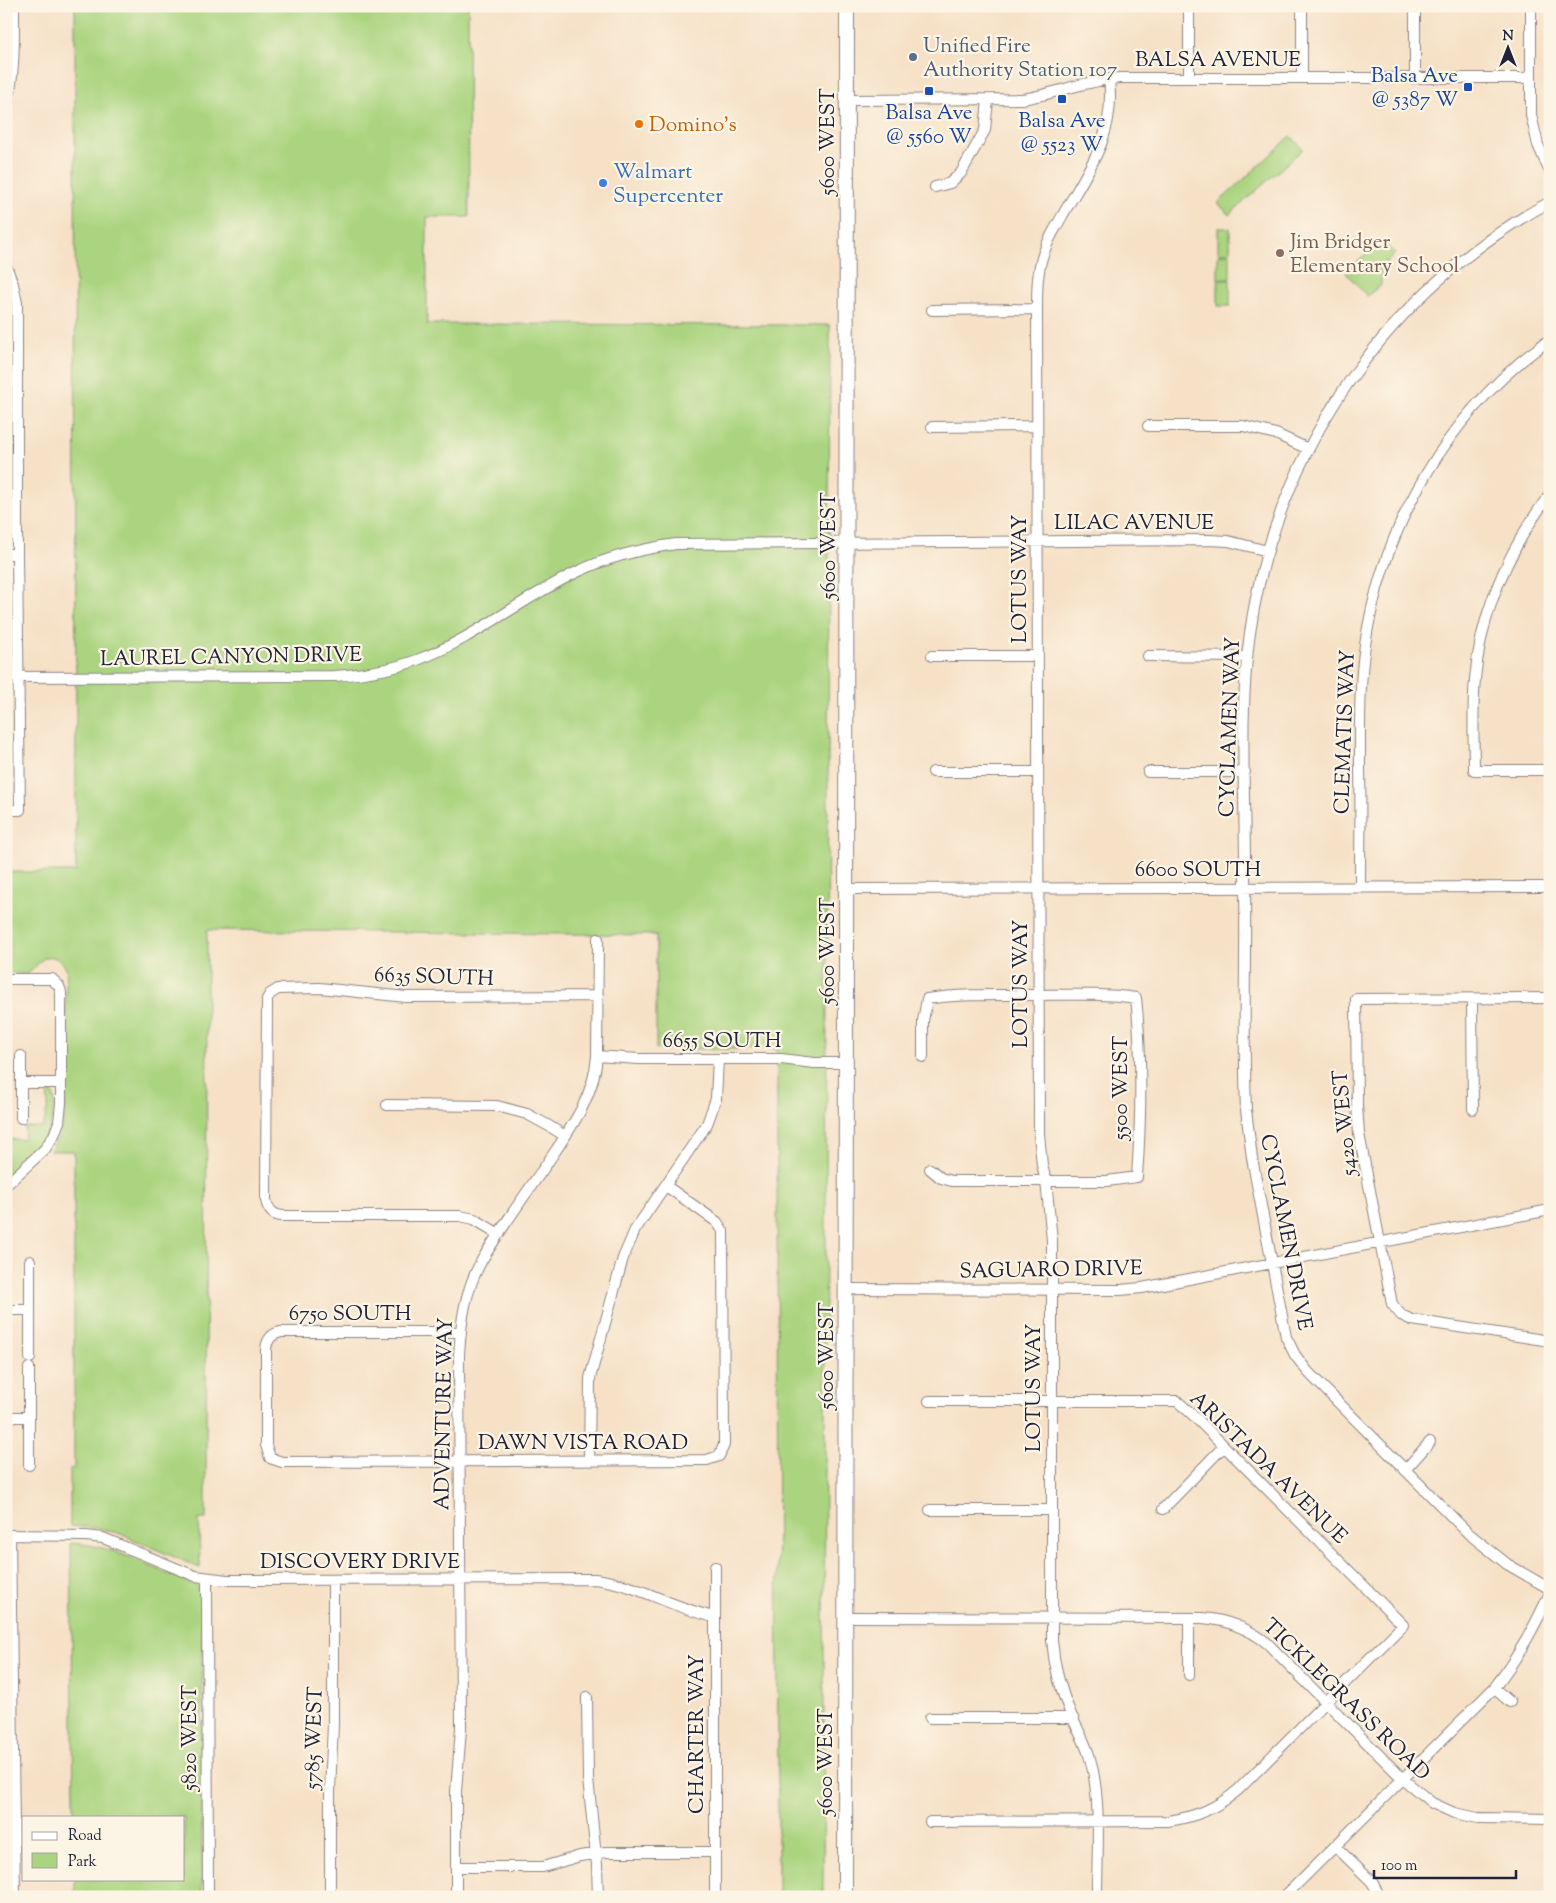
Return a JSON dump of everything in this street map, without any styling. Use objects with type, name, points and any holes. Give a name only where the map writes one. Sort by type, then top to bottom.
[{"type":"main road","name":"5600 WEST","points":[[846,1897],[847,6]]},
{"type":"street","points":[[6,110],[12,88],[10,58],[14,6]]},
{"type":"street","points":[[1189,6],[1189,78]]},
{"type":"street","points":[[1302,6],[1302,78]]},
{"type":"street","points":[[1415,6],[1415,78]]},
{"type":"street","points":[[1530,6],[1533,125],[1538,145],[1550,172]]},
{"type":"street","name":"BALSA AVENUE","points":[[848,100],[988,100],[1032,98],[1089,82],[1109,79],[1531,78]]},
{"type":"street","name":"LOTUS WAY","points":[[1096,1897],[1096,1790],[1091,1762],[1084,1740],[1073,1718],[1057,1675],[1053,1655],[1052,1240],[1039,1134],[1037,309],[1039,270],[1046,245],[1098,153],[1105,136],[1111,108],[1109,79]]},
{"type":"street","points":[[935,187],[950,184],[961,173],[985,130],[988,100]]},
{"type":"street","name":"CYCLAMEN WAY","points":[[1245,887],[1245,698],[1248,657],[1256,598],[1268,551],[1286,499],[1308,449],[1326,416],[1360,365],[1384,335],[1415,302],[1482,245],[1512,224],[1550,202]]},
{"type":"street","points":[[6,266],[13,284],[17,303],[11,381],[12,554],[18,677],[20,810],[6,810]]},
{"type":"street","points":[[932,310],[1037,309]]},
{"type":"street","name":"CLEMATIS WAY","points":[[1360,887],[1360,705],[1362,670],[1373,604],[1388,554],[1416,490],[1433,462],[1469,413],[1517,364],[1550,339]]},
{"type":"street","points":[[932,427],[1037,426]]},
{"type":"street","points":[[1148,426],[1242,426],[1276,434],[1308,449]]},
{"type":"street","points":[[1550,494],[1513,550],[1499,580],[1487,616],[1475,679],[1474,770],[1550,770]]},
{"type":"street","name":"LILAC AVENUE","points":[[848,542],[1219,540],[1268,551]]},
{"type":"street","name":"LAUREL CANYON DRIVE","points":[[6,677],[335,676],[369,673],[402,665],[434,653],[564,578],[622,554],[658,546],[693,543],[848,542]]},
{"type":"street","points":[[932,656],[1038,656]]},
{"type":"street","points":[[1148,656],[1248,657]]},
{"type":"street","points":[[933,772],[1038,772]]},
{"type":"street","points":[[1148,772],[1245,772]]},
{"type":"street","name":"6600 SOUTH","points":[[847,889],[1550,886]]},
{"type":"street","name":"CYCLAMEN DRIVE","points":[[1245,887],[1246,1110],[1252,1158],[1284,1327],[1295,1355],[1308,1372],[1468,1533],[1522,1574],[1550,1589]]},
{"type":"street","name":"ADVENTURE WAY","points":[[456,1897],[457,1769],[461,1729],[460,1332],[464,1304],[471,1282],[482,1260],[582,1110],[589,1094],[596,1069],[597,1056],[598,939]]},
{"type":"street","points":[[6,979],[52,979],[59,986],[61,992],[60,1115],[51,1140],[41,1153],[6,1185]]},
{"type":"street","name":"6635 SOUTH","points":[[499,1234],[474,1219],[460,1216],[283,1216],[270,1212],[266,1200],[267,1000],[270,994],[278,989],[320,988],[406,997],[598,996]]},
{"type":"street","points":[[923,1058],[923,1021],[927,999],[953,995],[1039,995]]},
{"type":"street","name":"5500 WEST","points":[[1039,995],[1110,995],[1136,998],[1139,1042],[1139,1148],[1137,1177],[1107,1181],[1046,1181]]},
{"type":"street","points":[[1472,1109],[1472,999],[1550,998]]},
{"type":"street","name":"5420 WEST","points":[[1472,999],[1356,999],[1359,1134],[1392,1304],[1406,1318],[1550,1341]]},
{"type":"street","points":[[21,1056],[21,1118]]},
{"type":"street","name":"6655 SOUTH","points":[[597,1056],[638,1059],[781,1058],[814,1063],[847,1063]]},
{"type":"street","points":[[590,1461],[590,1384],[596,1356],[628,1244],[635,1230],[704,1131],[718,1091],[718,1058]]},
{"type":"street","points":[[21,1083],[61,1083]]},
{"type":"street","points":[[387,1105],[496,1106],[527,1114],[565,1136]]},
{"type":"street","points":[[930,1169],[941,1178],[952,1181],[1046,1181]]},
{"type":"street","name":"DAWN VISTA ROAD","points":[[270,1337],[266,1349],[266,1445],[268,1455],[272,1460],[282,1462],[707,1460],[719,1456],[724,1444],[723,1231],[719,1223],[666,1186]]},
{"type":"street","name":"SAGUARO DRIVE","points":[[846,1289],[1120,1290],[1142,1288],[1550,1210]]},
{"type":"street","points":[[29,1465],[30,1261]]},
{"type":"street","points":[[6,1310],[30,1310]]},
{"type":"street","name":"6750 SOUTH","points":[[270,1337],[282,1332],[460,1332]]},
{"type":"street","name":"ARISTADA AVENUE","points":[[929,1401],[1177,1401],[1403,1625],[1326,1702]]},
{"type":"street","points":[[6,1417],[29,1417]]},
{"type":"street","points":[[1405,1470],[1430,1442]]},
{"type":"street","points":[[1163,1509],[1224,1446]]},
{"type":"street","points":[[930,1510],[1052,1510]]},
{"type":"street","points":[[8,1534],[10,1806],[15,1897]]},
{"type":"street","name":"DISCOVERY DRIVE","points":[[8,1534],[103,1538],[195,1576],[207,1579],[609,1580],[695,1613],[715,1617]]},
{"type":"street","name":"CHARTER WAY","points":[[715,1566],[715,1897]]},
{"type":"street","name":"5820 WEST","points":[[207,1579],[208,1897]]},
{"type":"street","name":"5785 WEST","points":[[330,1897],[330,1791],[334,1724],[333,1580]]},
{"type":"street","points":[[1284,1897],[1494,1688],[1526,1644],[1550,1593]]},
{"type":"street","name":"TICKLEGRASS ROAD","points":[[845,1617],[1189,1618],[1222,1621],[1251,1632],[1267,1644],[1403,1779],[1432,1803],[1454,1814],[1478,1818],[1550,1818]]},
{"type":"street","points":[[1189,1618],[1189,1675]]},
{"type":"street","points":[[1494,1688],[1510,1702]]},
{"type":"street","points":[[587,1698],[588,1779],[596,1853],[598,1897]]},
{"type":"street","points":[[930,1822],[1168,1821],[1190,1817],[1210,1810],[1238,1790],[1326,1702]]},
{"type":"street","points":[[930,1718],[1073,1718]]},
{"type":"street","points":[[1335,1846],[1372,1882],[1380,1897]]},
{"type":"street","points":[[456,1867],[543,1867],[596,1853],[715,1852]]},
{"type":"green space","points":[[75,6],[468,6],[469,217],[427,217],[427,324],[830,325],[823,1897],[778,1897],[777,1049],[656,1049],[656,935],[207,930],[206,1519],[199,1519],[200,1568],[118,1533],[95,1528],[70,1526],[70,1469],[74,1468],[74,1151],[50,1151],[61,1133],[65,1113],[67,970],[62,962],[49,957],[41,960],[26,974],[6,972],[6,872],[76,872]]},
{"type":"green space","points":[[1291,136],[1303,149],[1229,215],[1218,203]]},
{"type":"green space","points":[[1218,228],[1230,228],[1230,253],[1218,253]]},
{"type":"green space","points":[[1381,240],[1395,254],[1381,267],[1381,285],[1367,296],[1346,273]]},
{"type":"green space","points":[[1218,254],[1230,254],[1230,279],[1218,279]]},
{"type":"green space","points":[[1218,280],[1230,280],[1230,306],[1218,306]]},
{"type":"green space","points":[[47,1089],[54,1096],[52,1120],[48,1130],[38,1147],[6,1176],[6,1139],[24,1139],[25,1127],[43,1127],[48,1105]]},
{"type":"green space","points":[[71,1543],[89,1545],[120,1553],[194,1584],[199,1588],[202,1596],[202,1897],[75,1897],[75,1880],[185,1880],[185,1816],[74,1816]]},
{"type":"place","name":"Unified Fire Authority Station 107","points":[[913,57]]},
{"type":"place","name":"Balsa Ave @ 5387 W","points":[[1468,87]]},
{"type":"place","name":"Balsa Ave @ 5560 W","points":[[929,91]]},
{"type":"place","name":"Balsa Ave @ 5523 W","points":[[1062,99]]},
{"type":"place","name":"Domino's","points":[[639,124]]},
{"type":"place","name":"Walmart Supercenter","points":[[603,183]]},
{"type":"place","name":"Jim Bridger Elementary School","points":[[1280,253]]}]
